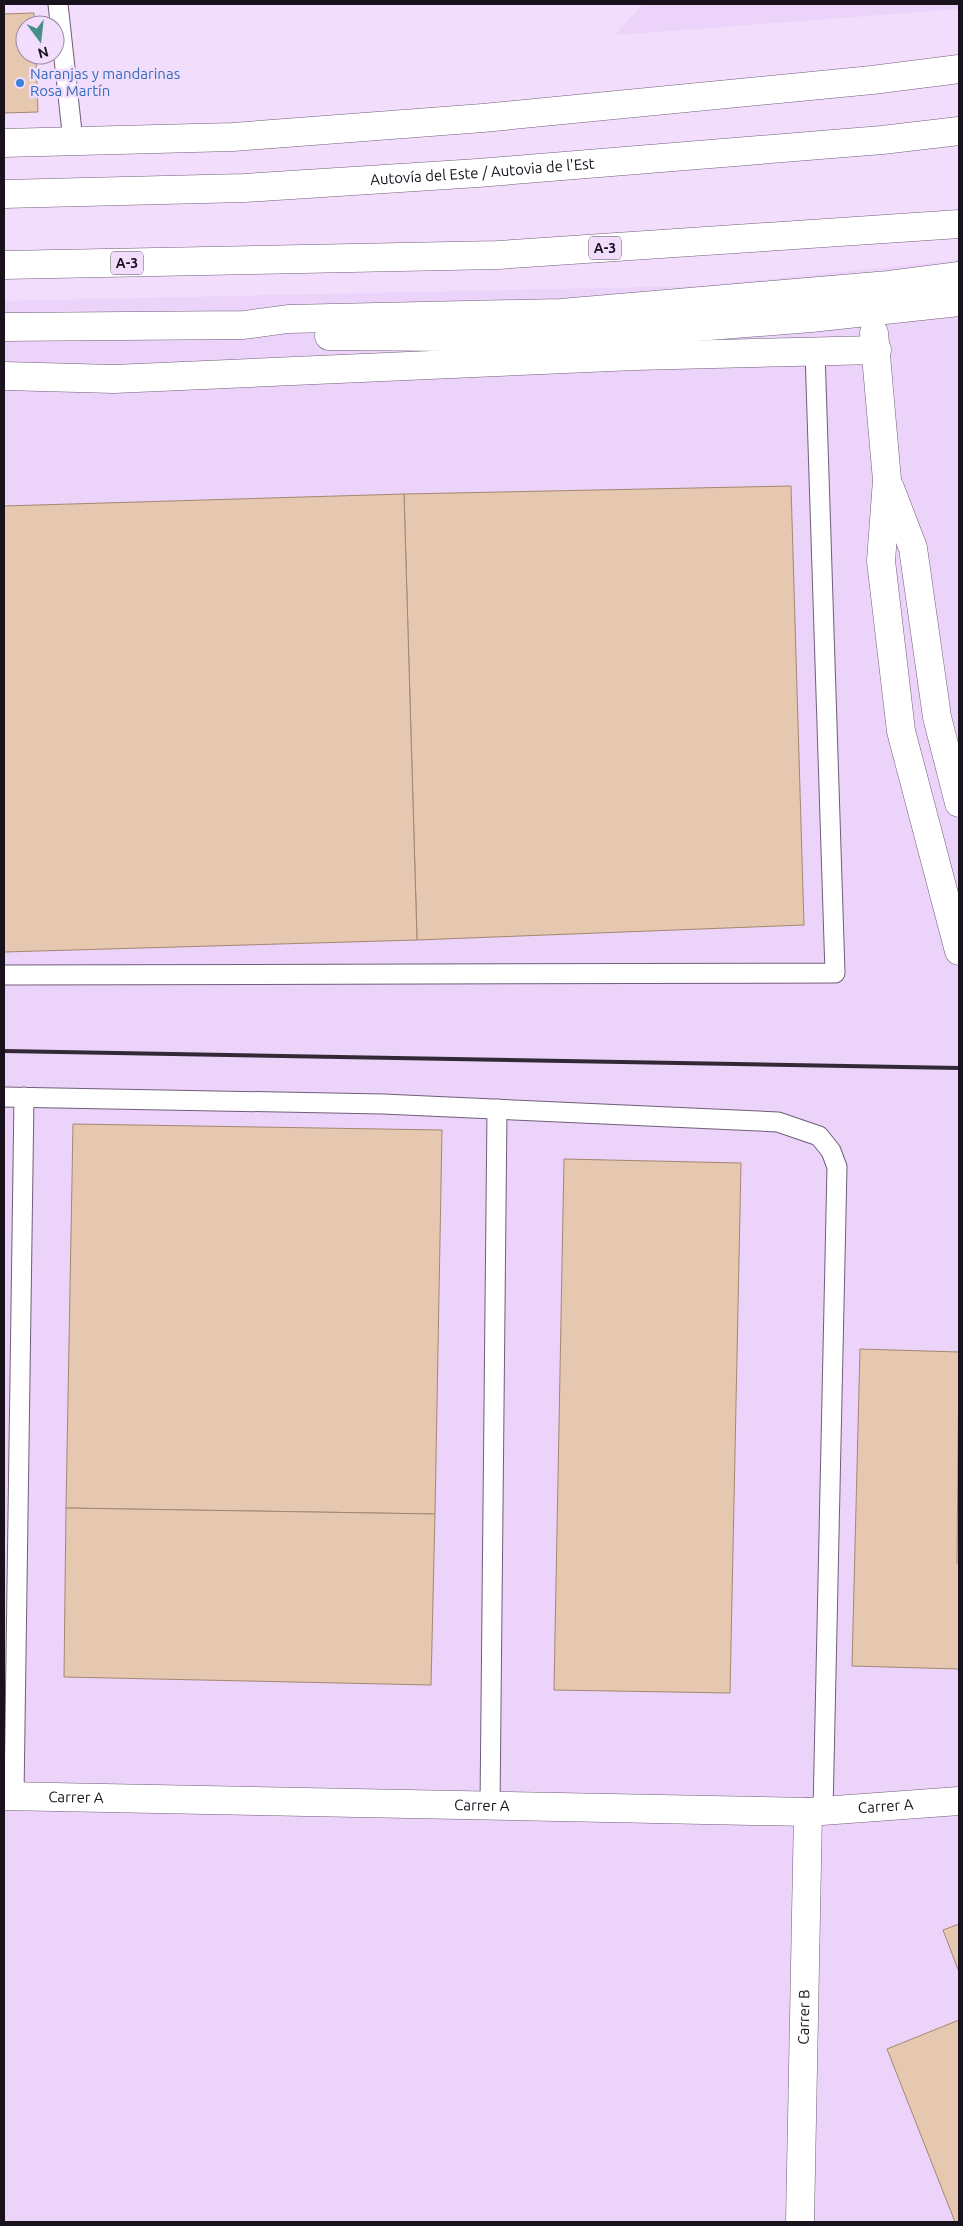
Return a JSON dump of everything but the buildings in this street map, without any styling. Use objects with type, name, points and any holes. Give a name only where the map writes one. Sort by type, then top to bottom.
[{"type":"main road","points":[[4,143],[233,137],[483,118],[872,80],[959,68]]},
{"type":"main road","name":"Autovía del Este / Autovia de l'Est","points":[[4,194],[254,187],[488,172],[882,140],[959,131]]},
{"type":"main road","name":"A-3","points":[[4,265],[498,255],[959,224]]},
{"type":"main road","points":[[4,327],[244,325],[288,319],[562,313],[890,285],[959,276]]},
{"type":"main road","points":[[244,325],[290,336],[557,338],[871,312],[959,302]]},
{"type":"main road","points":[[871,312],[877,350],[887,480],[881,560],[901,731],[959,951]]},
{"type":"main road","points":[[4,376],[114,379],[626,356],[877,350]]},
{"type":"main road","points":[[887,480],[913,548],[937,717],[959,803]]},
{"type":"main road","name":"Carrer A","points":[[9,1796],[816,1812],[959,1801]]},
{"type":"main road","name":"Carrer B","points":[[800,2222],[816,1812]]},
{"type":"lane","points":[[58,4],[73,141]]},
{"type":"lane","points":[[4,976],[835,973],[815,351]]},
{"type":"lane","points":[[4,1096],[383,1104],[778,1122],[820,1136],[831,1151],[837,1168],[816,1812]]},
{"type":"lane","points":[[9,1796],[24,1097]]},
{"type":"lane","points":[[490,1806],[497,1109]]},
{"type":"shaded area","points":[[643,4],[959,4],[959,9],[615,35]]},
{"type":"shaded area","points":[[959,260],[959,2222],[4,2222],[4,301],[699,286]]},
{"type":"railway","points":[[4,1051],[959,1068]]},
{"type":"place","name":"Naranjas y mandarinas Rosa Martín","points":[[20,83]]}]
